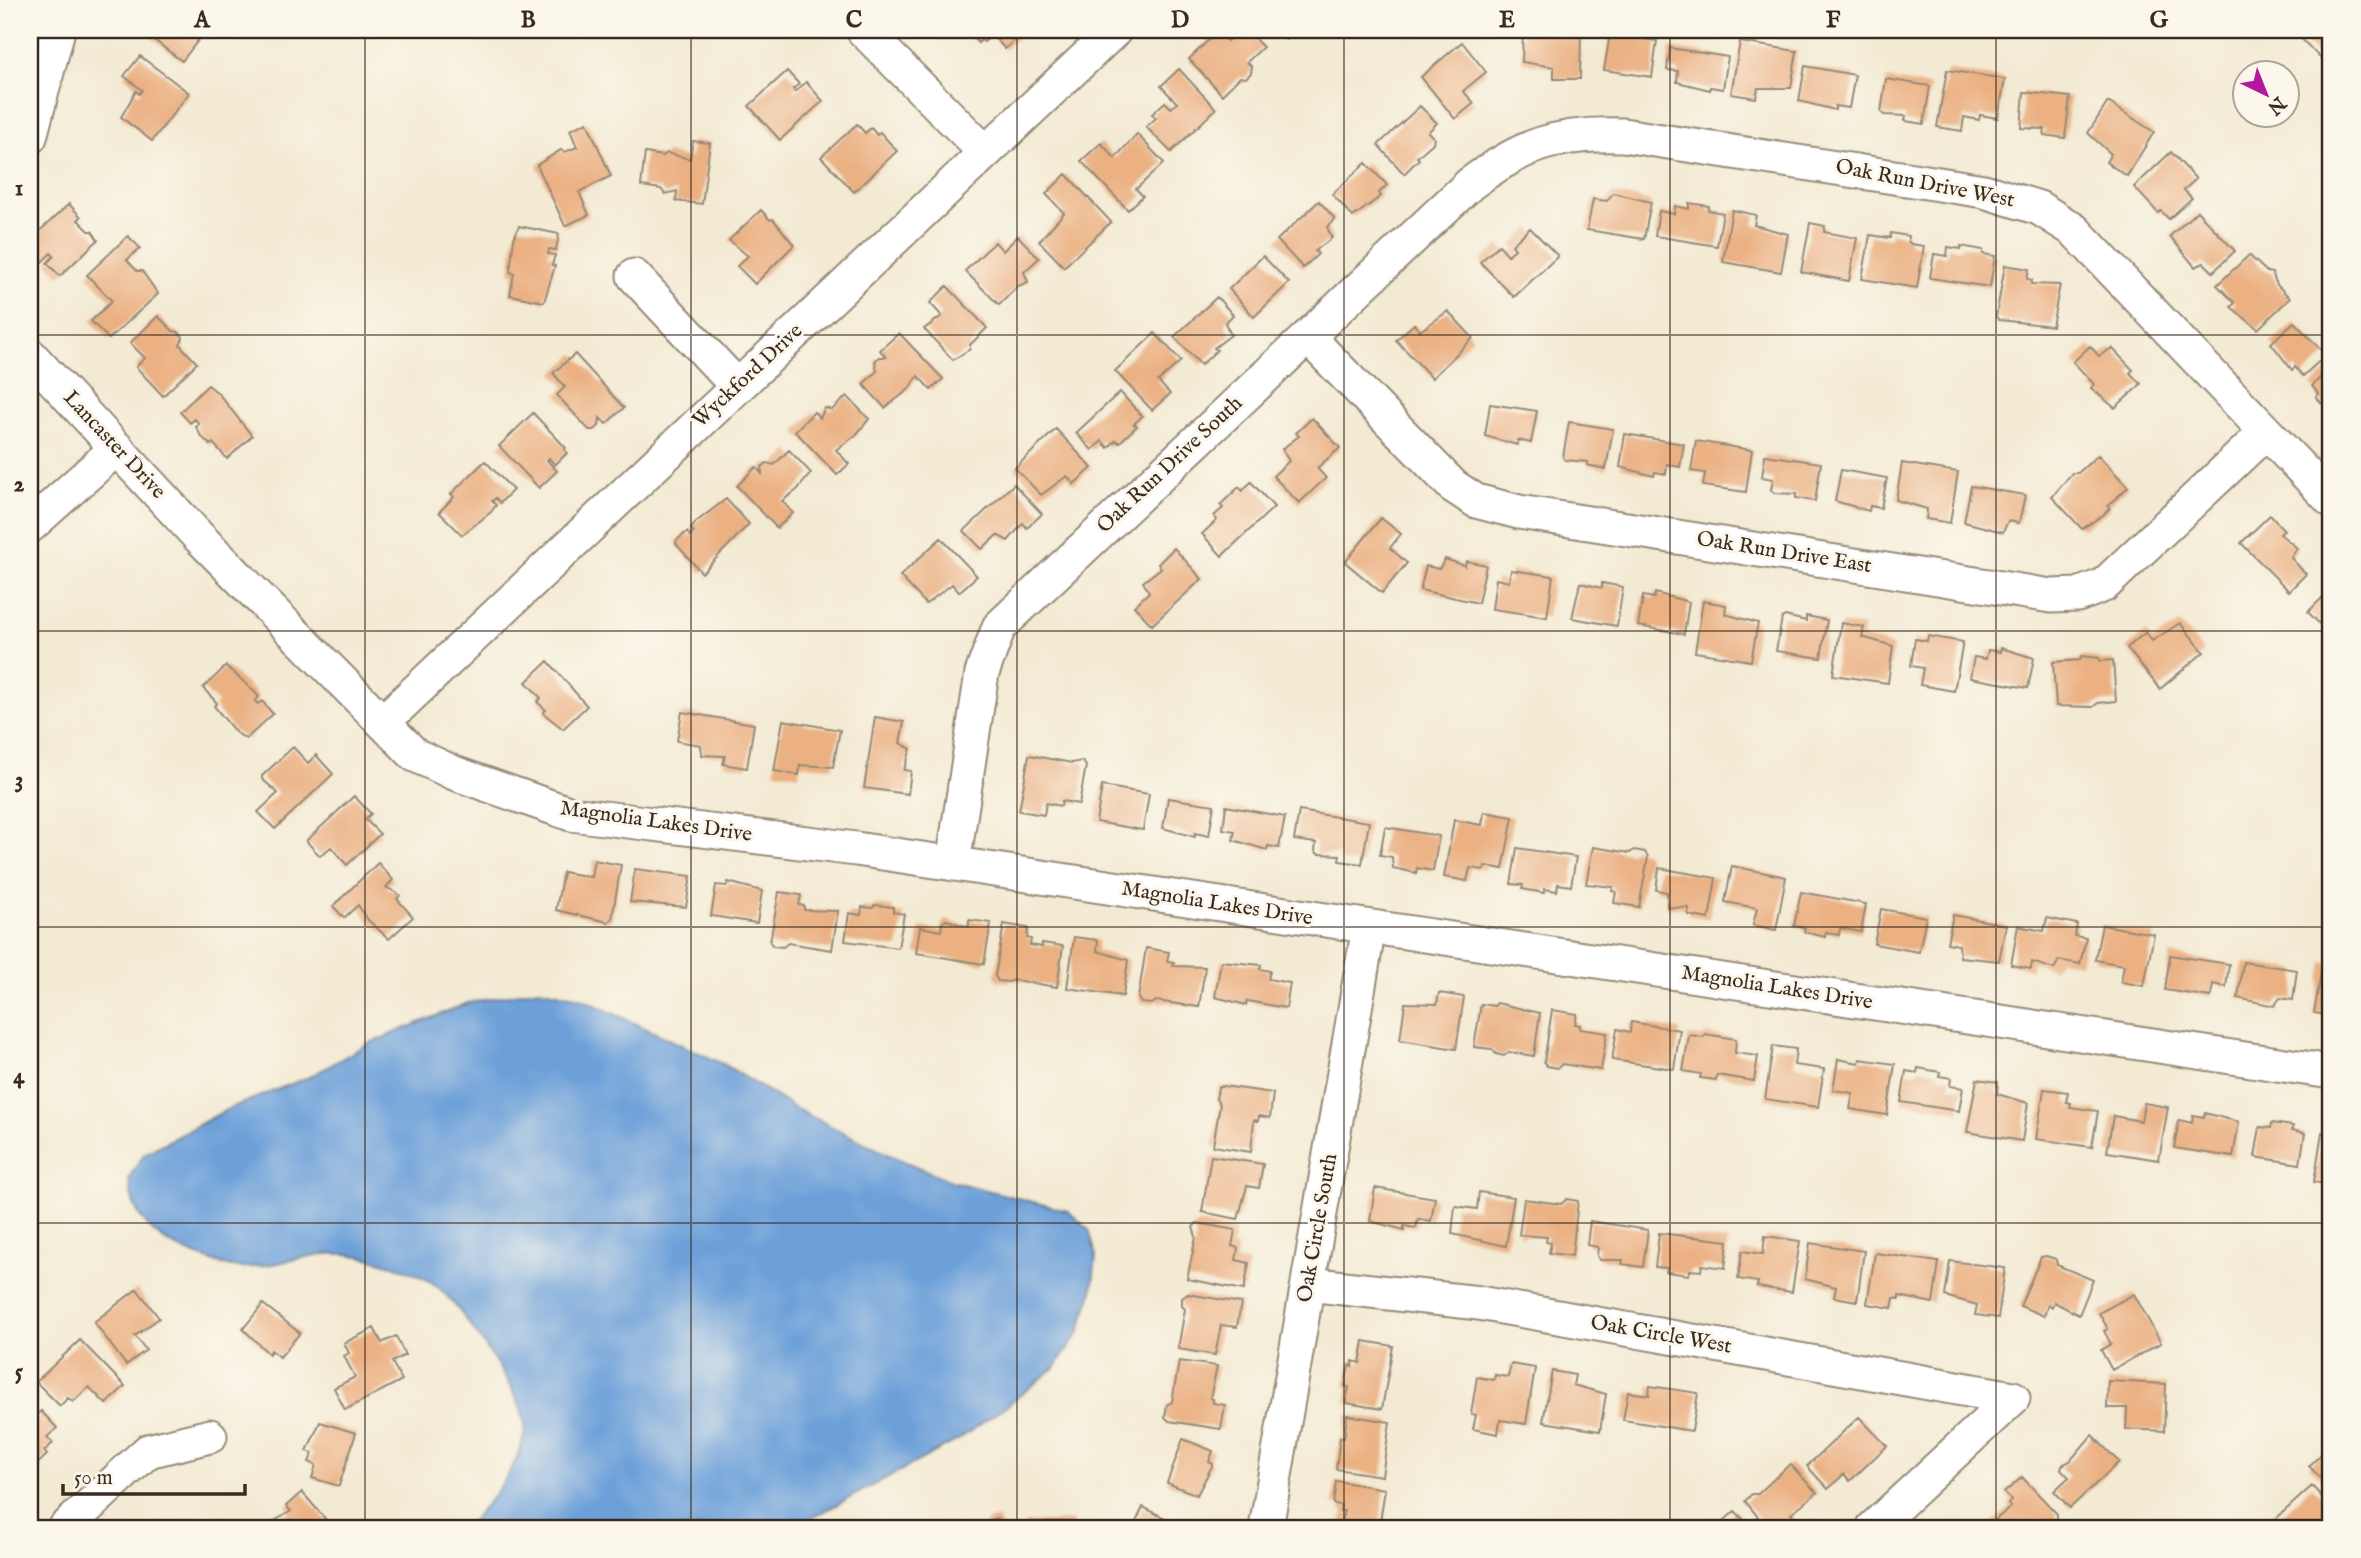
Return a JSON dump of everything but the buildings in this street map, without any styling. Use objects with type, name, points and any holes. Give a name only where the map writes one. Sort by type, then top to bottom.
[{"type":"street","points":[[30,137],[58,30]]},
{"type":"street","points":[[863,30],[985,152]]},
{"type":"street","name":"Wyckford Drive","points":[[383,722],[1115,30]]},
{"type":"street","name":"Oak Run Drive West","points":[[1526,148],[1569,136],[1623,135],[1984,191],[2039,208],[2074,230],[2331,500]]},
{"type":"street","name":"Oak Run Drive South","points":[[953,864],[982,673],[999,627],[1470,184],[1503,160],[1526,148]]},
{"type":"street","points":[[634,275],[737,386]]},
{"type":"street","name":"Oak Run Drive East","points":[[1308,337],[1452,486],[1476,501],[1519,512],[2051,596],[2078,595],[2104,585],[2266,432]]},
{"type":"street","name":"Lancaster Drive","points":[[30,355],[198,536]]},
{"type":"street","points":[[30,526],[117,448]]},
{"type":"street","name":"Magnolia Lakes Drive","points":[[198,536],[415,755],[454,773],[571,814],[953,864],[2331,1072]]},
{"type":"street","name":"Oak Circle South","points":[[1266,1528],[1369,927]]},
{"type":"street","name":"Oak Circle West","points":[[1308,1284],[1479,1303],[2013,1398],[1873,1528]]},
{"type":"street","points":[[65,1528],[148,1451],[210,1436]]},
{"type":"water","points":[[539,989],[580,998],[725,1065],[798,1110],[887,1154],[951,1181],[1068,1211],[1089,1230],[1096,1255],[1092,1292],[1079,1333],[1053,1369],[958,1440],[793,1528],[465,1528],[494,1495],[510,1471],[522,1445],[525,1430],[523,1417],[505,1377],[448,1297],[422,1277],[359,1256],[327,1254],[264,1266],[232,1267],[192,1254],[164,1240],[143,1221],[131,1194],[129,1178],[144,1154],[230,1108],[309,1077],[370,1043],[468,1003]]}]
